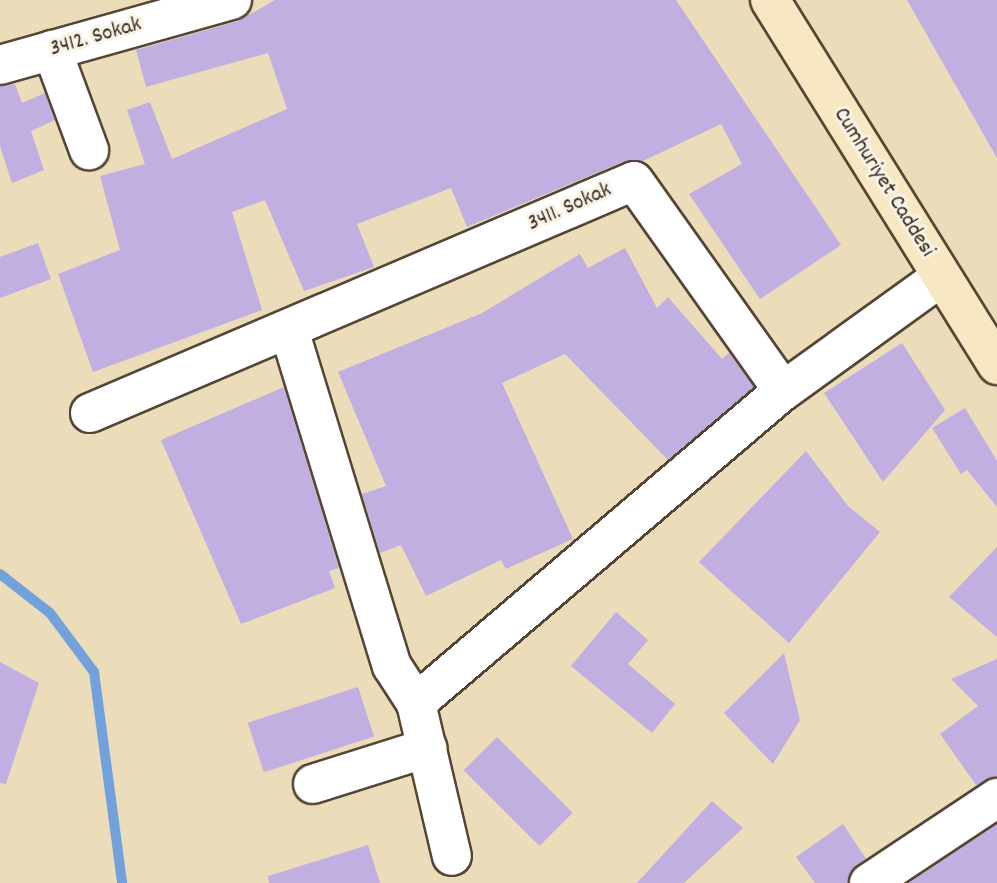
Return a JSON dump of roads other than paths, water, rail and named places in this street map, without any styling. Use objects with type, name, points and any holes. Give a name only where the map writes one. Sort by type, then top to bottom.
[{"type":"main road","name":"Cumhuriyet Caddesi","points":[[770,0],[997,365]]},
{"type":"street","name":"3412. Sokak","points":[[0,65],[232,0]]},
{"type":"street","points":[[52,50],[89,150]]},
{"type":"street","name":"3411. Sokak","points":[[90,413],[290,333],[635,181],[783,391]]},
{"type":"street","points":[[416,703],[783,391],[941,277]]},
{"type":"street","points":[[290,333],[392,666],[416,703],[452,856]]},
{"type":"street","points":[[313,784],[427,748]]},
{"type":"street","points":[[869,883],[997,798]]},
{"type":"waterway","points":[[0,574],[50,613],[94,672],[122,883]]}]
